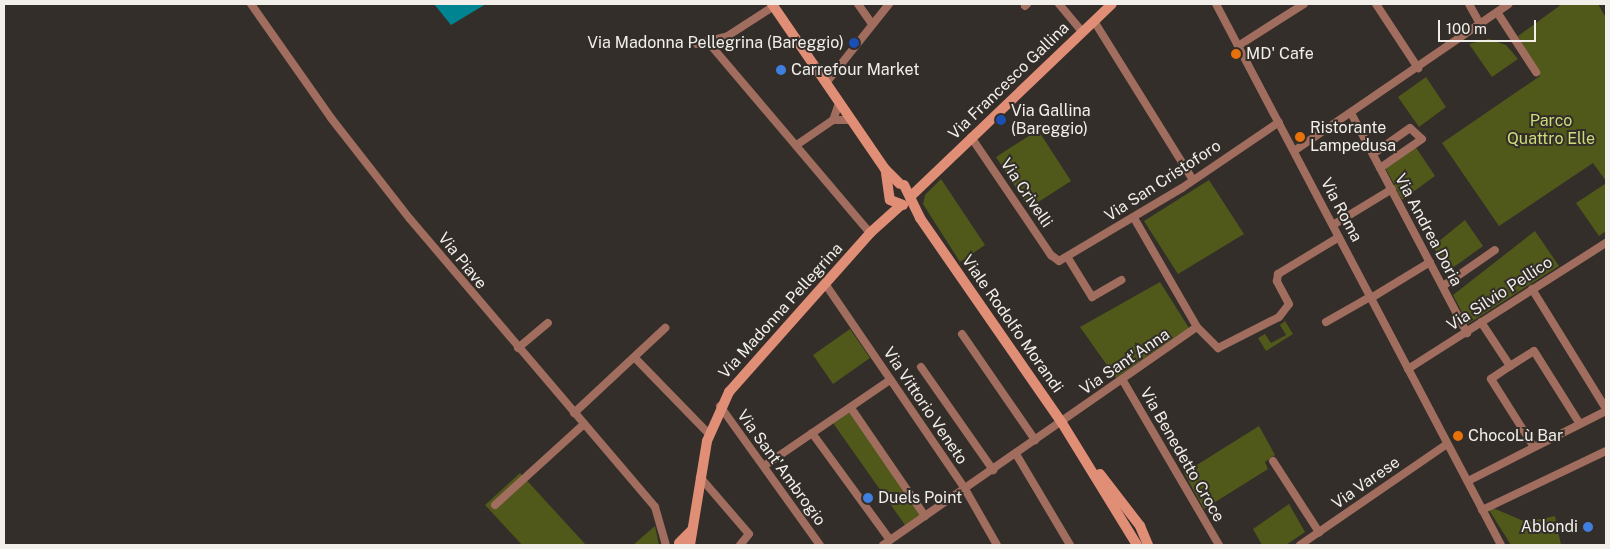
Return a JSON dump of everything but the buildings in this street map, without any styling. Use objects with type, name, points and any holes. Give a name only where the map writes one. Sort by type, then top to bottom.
[{"type":"street","name":"Via Piave","points":[[251,4],[335,123],[518,348],[655,507],[661,528],[675,544]]},
{"type":"street","points":[[858,4],[872,24]]},
{"type":"street","points":[[826,83],[889,4]]},
{"type":"street","points":[[1059,4],[1082,31]]},
{"type":"street","name":"Via Francesco Gallina","points":[[906,202],[1112,4]]},
{"type":"street","name":"Via Roma","points":[[1216,4],[1501,545]]},
{"type":"street","points":[[1238,46],[1304,4]]},
{"type":"street","points":[[1376,4],[1418,68]]},
{"type":"street","points":[[1468,4],[1480,24]]},
{"type":"street","points":[[1294,151],[1509,4]]},
{"type":"street","points":[[697,44],[726,37],[773,5],[885,169],[902,184]]},
{"type":"street","points":[[1496,12],[1536,72]]},
{"type":"street","points":[[1094,21],[1193,180]]},
{"type":"street","points":[[708,42],[779,129],[798,144],[812,167],[870,233]]},
{"type":"street","points":[[833,120],[839,104]]},
{"type":"street","name":"Via Andrea Doria","points":[[1351,113],[1467,333]]},
{"type":"street","points":[[798,144],[833,120],[850,120]]},
{"type":"street","name":"Via San Cristoforo","points":[[1059,261],[1068,258],[1134,218],[1279,122]]},
{"type":"street","points":[[1373,154],[1410,128],[1422,139],[1380,168]]},
{"type":"street","name":"Via Crivelli","points":[[972,138],[1051,256],[1059,261]]},
{"type":"street","points":[[885,169],[889,195]]},
{"type":"street","points":[[889,195],[902,184],[927,182]]},
{"type":"street","name":"Viale Rodolfo Morandi","points":[[902,184],[906,202],[920,218],[1062,423],[1137,545]]},
{"type":"street","points":[[1333,225],[1392,190]]},
{"type":"street","points":[[889,195],[906,202]]},
{"type":"street","name":"Via Madonna Pellegrina","points":[[885,218],[889,195]]},
{"type":"street","name":"Via Madonna Pellegrina","points":[[690,545],[700,477],[709,434],[720,406],[743,375],[826,285],[870,233],[885,218],[906,202]]},
{"type":"street","points":[[1134,218],[1197,327],[1212,346],[1223,347],[1282,314],[1289,304],[1277,281],[1278,274],[1339,237]]},
{"type":"street","name":"Via Silvio Pellico","points":[[1408,369],[1606,243]]},
{"type":"street","points":[[1442,286],[1495,250]]},
{"type":"street","points":[[1068,258],[1092,297],[1122,280]]},
{"type":"street","points":[[1326,322],[1430,262]]},
{"type":"street","name":"Via Vittorio Veneto","points":[[826,285],[965,489],[997,545]]},
{"type":"street","points":[[1468,481],[1606,410],[1532,289]]},
{"type":"street","points":[[1481,322],[1510,366]]},
{"type":"street","points":[[518,348],[548,323]]},
{"type":"street","name":"Via Sant'Anna","points":[[886,543],[1062,423],[1197,327]]},
{"type":"street","points":[[574,413],[636,359],[665,328]]},
{"type":"street","points":[[962,334],[1035,440]]},
{"type":"street","points":[[1534,447],[1491,378],[1534,351],[1580,424]]},
{"type":"street","points":[[636,359],[709,434]]},
{"type":"street","points":[[921,367],[993,470]]},
{"type":"street","name":"Via Benedetto Croce","points":[[1122,379],[1219,545]]},
{"type":"street","points":[[764,466],[890,380]]},
{"type":"street","name":"Via Sant'Ambrogio","points":[[720,406],[820,545]]},
{"type":"street","points":[[851,408],[925,516]]},
{"type":"street","points":[[495,505],[584,424]]},
{"type":"street","points":[[812,433],[886,543]]},
{"type":"street","name":"Via Varese","points":[[1300,545],[1447,444]]},
{"type":"street","name":"Viale Rodolfo Morandi","points":[[1078,449],[1140,526],[1148,545]]},
{"type":"street","points":[[1482,510],[1606,451]]},
{"type":"street","points":[[1016,454],[1070,545]]},
{"type":"street","points":[[1273,461],[1319,532]]},
{"type":"street","points":[[700,477],[749,534],[740,545]]},
{"type":"street","points":[[675,544],[692,529]]},
{"type":"green space","name":"Parco Quattro Elle","points":[[1562,4],[1598,4],[1606,18],[1606,181],[1593,163],[1499,226],[1442,143],[1540,76],[1518,36]]},
{"type":"green space","points":[[1489,39],[1506,45],[1518,59],[1492,77],[1469,44]]},
{"type":"green space","points":[[1426,77],[1446,107],[1419,127],[1398,97]]},
{"type":"green space","points":[[1038,130],[1071,181],[1029,208],[996,157]]},
{"type":"green space","points":[[1415,146],[1435,176],[1402,200],[1385,167]]},
{"type":"green space","points":[[941,179],[985,245],[960,262],[923,204],[925,195]]},
{"type":"green space","points":[[1209,180],[1244,234],[1178,274],[1144,221]]},
{"type":"green space","points":[[1605,184],[1606,231],[1599,236],[1576,203]]},
{"type":"green space","points":[[1465,220],[1483,246],[1447,272],[1433,246]]},
{"type":"green space","points":[[1535,231],[1559,266],[1468,324],[1453,295]]},
{"type":"green space","points":[[1160,282],[1189,328],[1116,378],[1080,327]]},
{"type":"green space","points":[[1285,321],[1293,334],[1266,351],[1258,338],[1265,334],[1271,343],[1286,335],[1280,325]]},
{"type":"green space","points":[[850,329],[870,358],[833,384],[813,355]]},
{"type":"green space","points":[[851,411],[921,514],[905,525],[833,423]]},
{"type":"green space","points":[[1259,426],[1275,455],[1265,462],[1268,469],[1204,509],[1184,473]]},
{"type":"green space","points":[[520,473],[586,545],[522,545],[485,505]]},
{"type":"green space","points":[[1289,504],[1305,532],[1286,545],[1262,545],[1253,529]]},
{"type":"green space","points":[[1493,508],[1526,522],[1555,516],[1561,545],[1511,545],[1489,510]]},
{"type":"green space","points":[[655,526],[659,545],[633,545]]},
{"type":"water","points":[[434,4],[486,4],[451,25]]},
{"type":"place","name":"Via Madonna Pellegrina (Bareggio)","points":[[854,43]]},
{"type":"place","name":"MD' Cafe","points":[[1236,54]]},
{"type":"place","name":"Carrefour Market","points":[[781,70]]},
{"type":"place","name":"Via Gallina (Bareggio)","points":[[1001,120]]},
{"type":"place","name":"Ristorante Lampedusa","points":[[1300,137]]},
{"type":"place","name":"ChocoLù Bar","points":[[1458,436]]},
{"type":"place","name":"Duels Point","points":[[868,498]]},
{"type":"place","name":"Ablondi","points":[[1588,527]]}]
